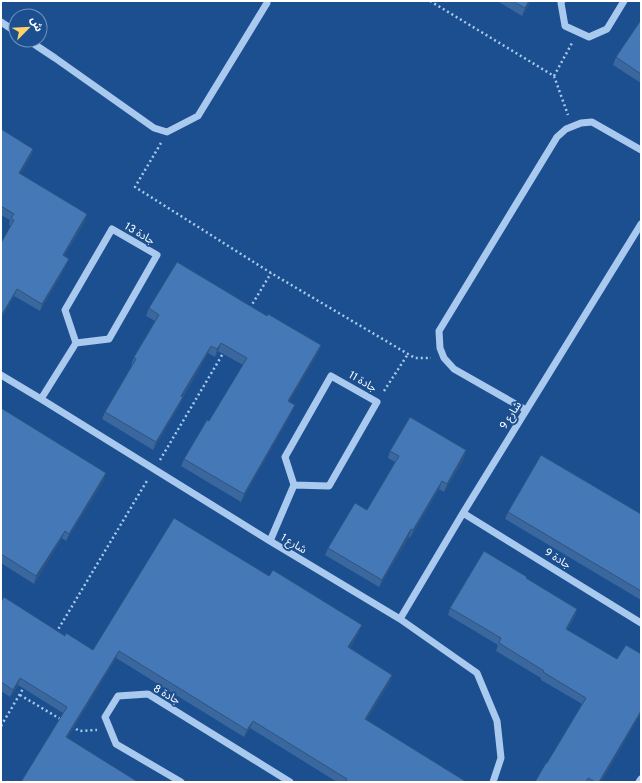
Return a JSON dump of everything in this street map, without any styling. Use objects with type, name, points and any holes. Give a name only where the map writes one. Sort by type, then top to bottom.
[{"type":"street","points":[[40,48],[154,128],[167,132],[198,116],[263,10],[267,1]]},
{"type":"street","points":[[562,1],[561,3],[565,26],[589,37],[607,29],[624,1]]},
{"type":"street","points":[[526,410],[454,370],[444,358],[440,348],[439,330],[557,137],[566,129],[581,122],[592,122],[641,150]]},
{"type":"street","name":"شارع 9","points":[[400,619],[463,513],[641,224]]},
{"type":"street","name":"جادة 13","points":[[112,229],[157,255],[109,339],[76,343],[65,310],[112,229]]},
{"type":"street","points":[[42,399],[76,343]]},
{"type":"street","name":"شارع 1","points":[[1,375],[270,541],[400,619],[477,673],[497,721],[501,758],[493,782]]},
{"type":"street","name":"جادة 11","points":[[332,376],[377,402],[329,486],[294,486],[285,458],[332,376]]},
{"type":"street","points":[[270,541],[294,486]]},
{"type":"street","name":"جادة 9","points":[[463,513],[641,623]]},
{"type":"street","name":"جادة 8","points":[[181,782],[116,744],[105,717],[118,696],[148,694],[290,782]]},
{"type":"path","points":[[430,1],[554,76],[572,126]]},
{"type":"path","points":[[554,76],[578,32]]},
{"type":"path","points":[[167,132],[135,187],[271,273],[415,358],[444,358]]},
{"type":"path","points":[[247,313],[271,273]]},
{"type":"path","points":[[54,638],[227,347]]},
{"type":"path","points":[[377,402],[408,354]]},
{"type":"path","points":[[51,627],[58,631]]},
{"type":"path","points":[[1,726],[28,682]]},
{"type":"path","points":[[20,695],[79,730],[110,729]]},
{"type":"building","points":[[512,1],[529,1],[525,8]]},
{"type":"building","points":[[641,20],[641,74],[616,57]]},
{"type":"building","points":[[1,129],[33,149],[19,173],[87,214],[63,255],[69,259],[42,304],[17,289],[1,316],[1,243],[14,220],[11,218],[14,214],[1,206]]},
{"type":"building","points":[[177,262],[267,316],[268,314],[321,345],[288,401],[295,405],[244,494],[184,459],[247,358],[221,343],[217,349],[211,346],[156,442],[105,412],[136,359],[134,357],[159,315],[149,308]]},
{"type":"building","points":[[1,408],[106,473],[69,534],[65,531],[36,576],[1,554]]},
{"type":"building","points":[[410,417],[466,450],[447,484],[442,481],[413,530],[411,529],[382,580],[328,548],[355,503],[367,510],[399,456],[390,451]]},
{"type":"building","points":[[541,455],[641,514],[641,591],[508,512]]},
{"type":"building","points":[[174,518],[269,576],[273,570],[362,625],[348,647],[392,675],[365,719],[465,781],[345,782],[347,779],[253,721],[247,730],[119,651],[66,737],[138,782],[21,782],[67,707],[20,678],[13,690],[1,682],[1,602],[4,597],[65,636],[66,633],[93,650]]},
{"type":"building","points":[[484,551],[577,609],[566,629],[617,659],[626,645],[641,654],[641,711],[599,782],[595,782],[588,778],[586,782],[535,782],[586,698],[499,643],[501,638],[450,608]]}]
